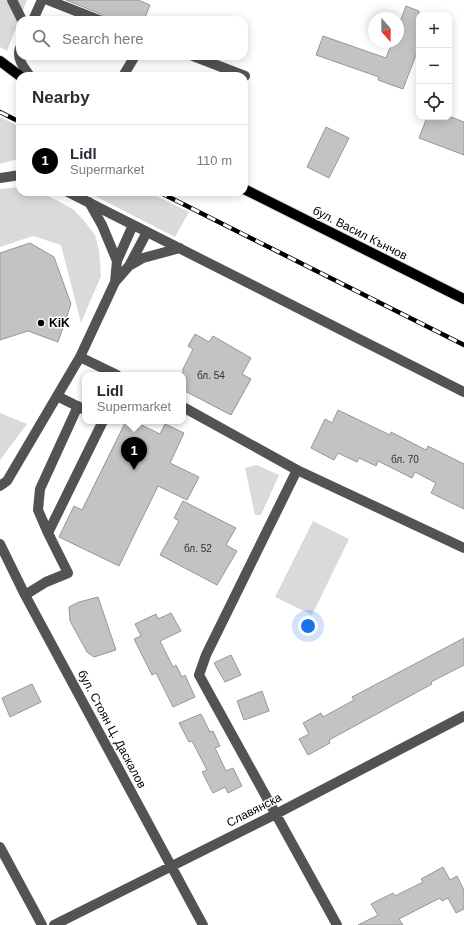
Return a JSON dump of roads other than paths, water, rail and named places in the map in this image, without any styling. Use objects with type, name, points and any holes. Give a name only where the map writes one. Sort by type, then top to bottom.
[{"type":"main road","points":[[0,61],[16,74]]},
{"type":"main road","points":[[0,68],[16,75]]},
{"type":"main road","name":"бул. Васил Кънчов","points":[[248,191],[464,300]]},
{"type":"street","points":[[12,0],[20,16]]},
{"type":"street","points":[[35,16],[42,0]]},
{"type":"street","points":[[48,0],[89,16]]},
{"type":"street","points":[[21,60],[28,72]]},
{"type":"street","points":[[125,72],[133,60]]},
{"type":"street","points":[[204,60],[235,72]]},
{"type":"street","points":[[0,178],[16,176]]},
{"type":"street","points":[[76,196],[464,392]]},
{"type":"street","points":[[89,202],[102,225],[117,261]]},
{"type":"street","points":[[115,282],[117,261],[133,225]]},
{"type":"street","points":[[0,486],[7,480],[80,357],[115,282],[129,266],[147,232]]},
{"type":"street","points":[[129,266],[142,258],[180,248]]},
{"type":"street","points":[[80,357],[111,372]]},
{"type":"street","points":[[25,595],[46,582],[68,573],[38,510],[40,489],[82,408],[57,396]]},
{"type":"street","points":[[186,408],[297,470],[464,548]]},
{"type":"street","points":[[48,533],[102,424]]},
{"type":"street","points":[[297,470],[206,654],[199,675],[337,925]]},
{"type":"street","name":"бул. Стоян Ц. Даскалов","points":[[0,544],[25,595],[203,925]]},
{"type":"street","name":"Славянска","points":[[54,925],[276,814],[464,716]]},
{"type":"street","points":[[0,847],[42,925]]},
{"type":"railway","points":[[0,112],[16,120]]},
{"type":"railway","points":[[167,196],[464,345]]},
{"type":"place","name":"KiK","points":[[41,323]]},
{"type":"place","name":"Lidl","points":[[134,470]]}]
